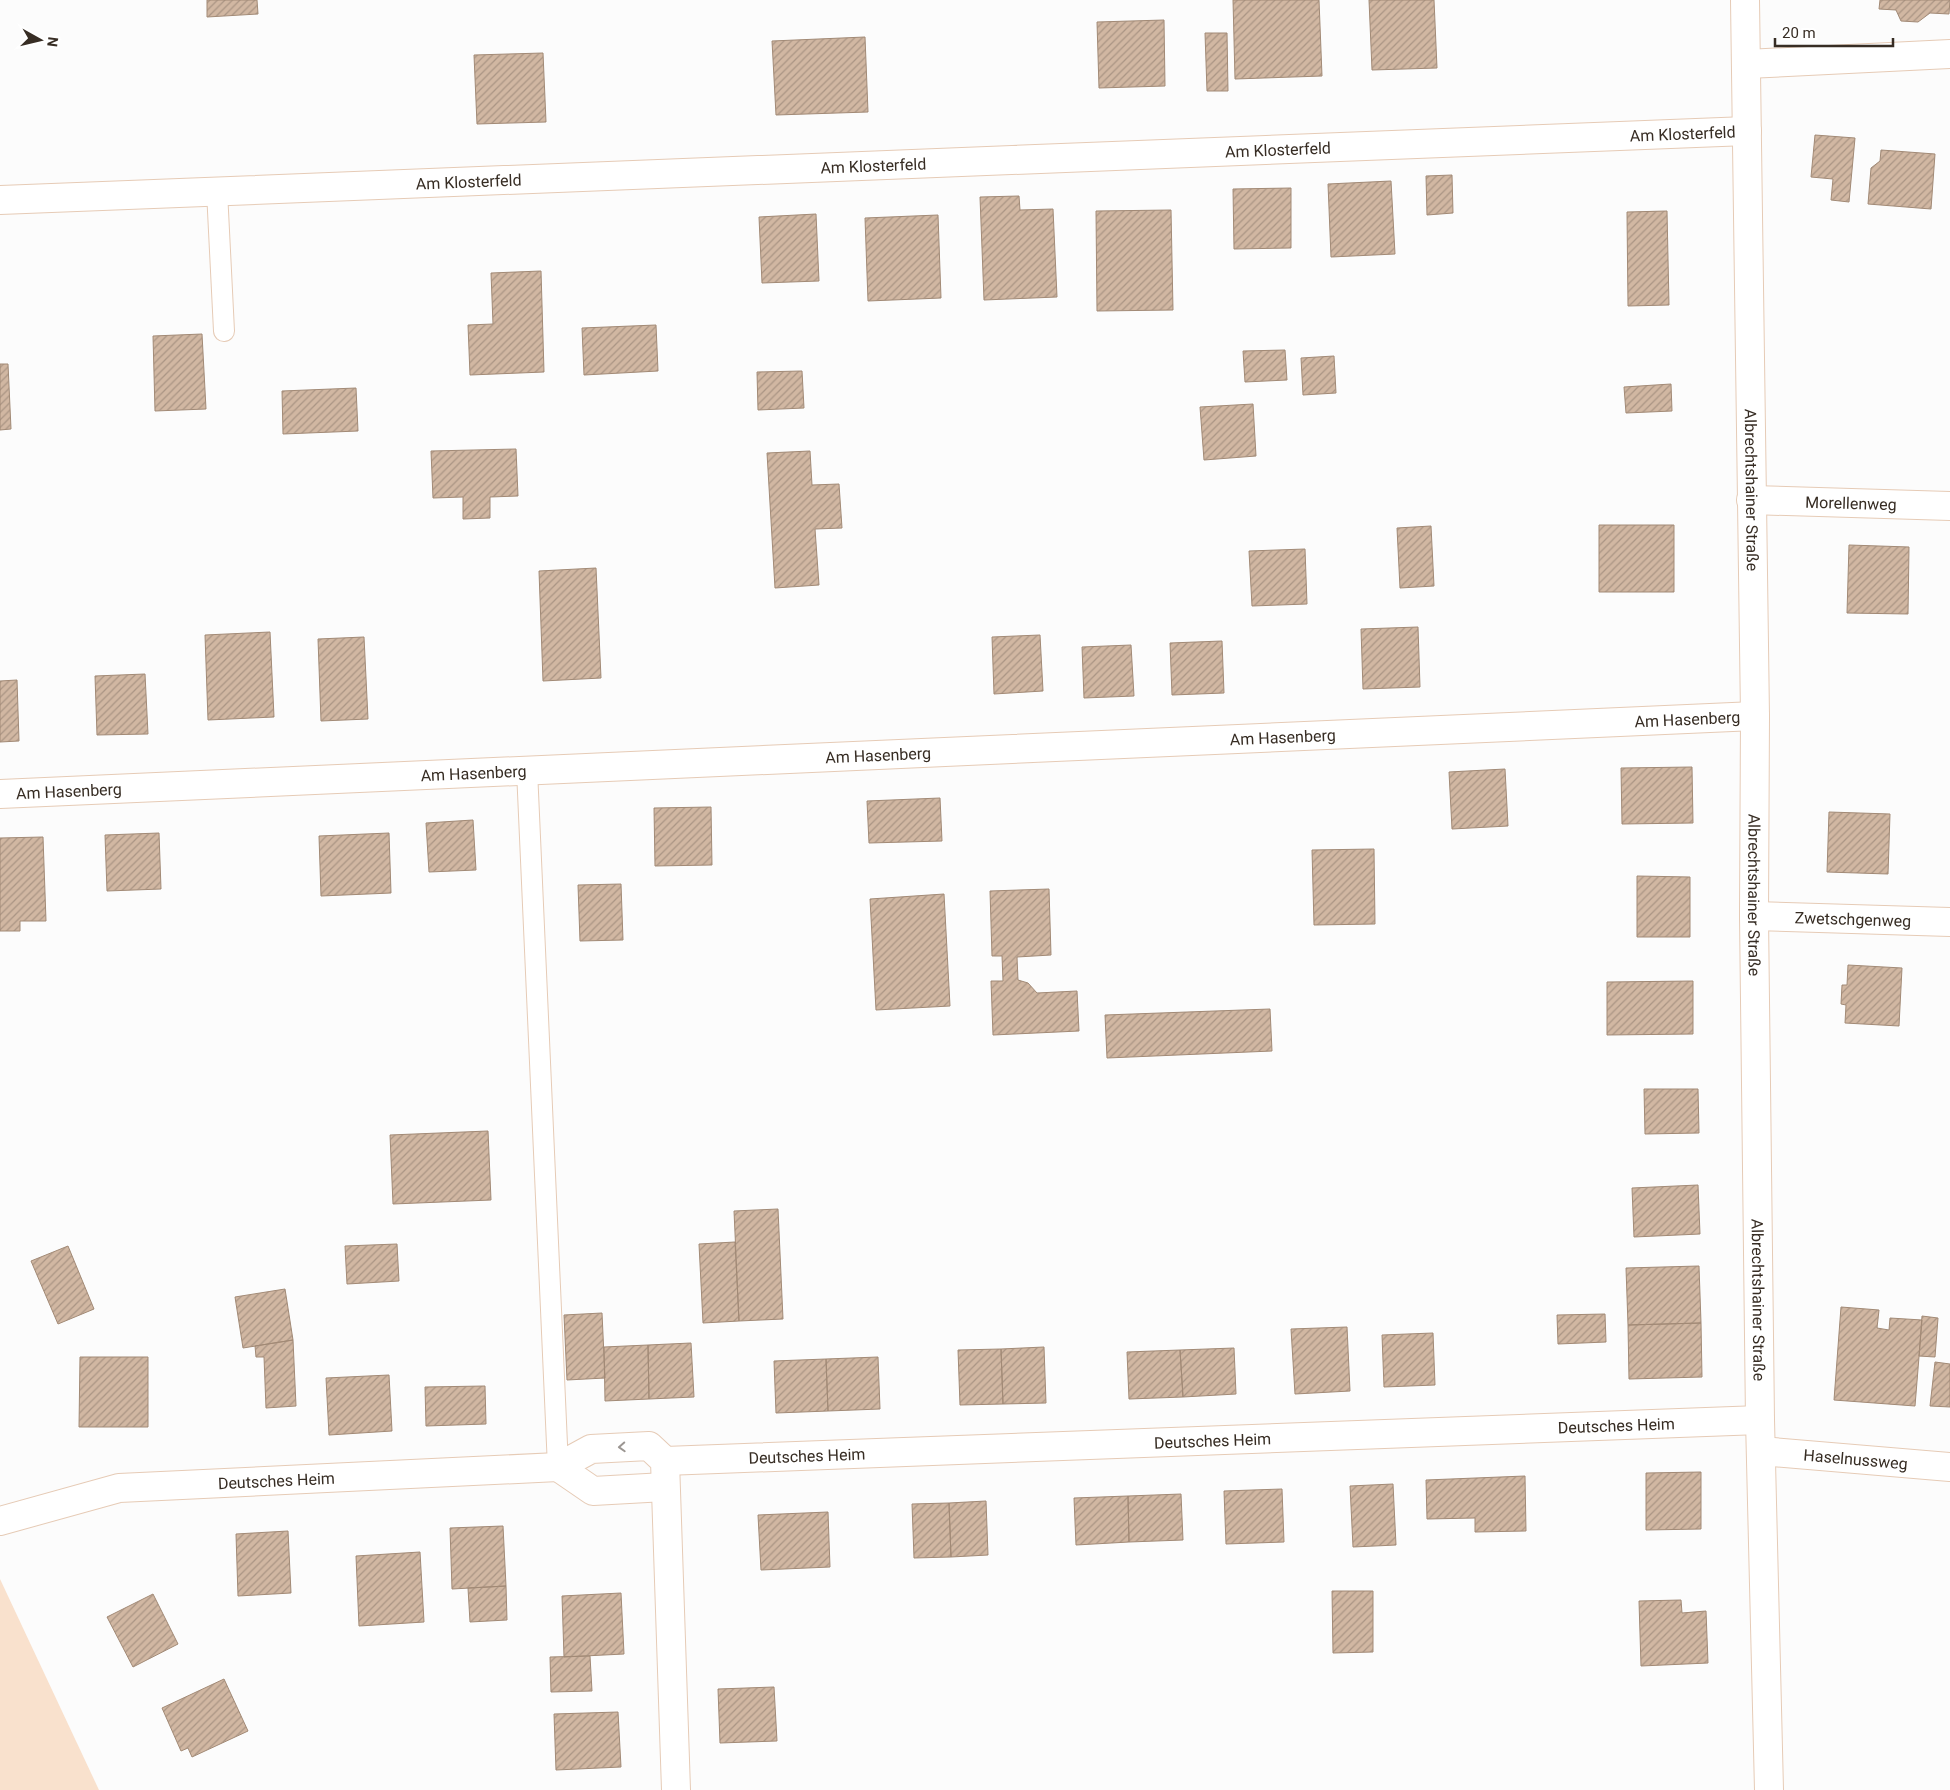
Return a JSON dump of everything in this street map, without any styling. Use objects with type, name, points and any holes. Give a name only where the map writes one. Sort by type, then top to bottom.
[{"type":"street","name":"Albrechtshainer Straße","points":[[1745,0],[1755,716],[1754,916],[1760,1420],[1768,1790]]},
{"type":"street","points":[[1747,64],[1950,54]]},
{"type":"street","name":"Am Klosterfeld","points":[[0,200],[1747,131]]},
{"type":"street","name":"Morellenweg","points":[[1751,500],[1950,506]]},
{"type":"street","name":"Am Hasenberg","points":[[0,794],[1755,716]]},
{"type":"street","name":"Zwetschgenweg","points":[[1754,916],[1950,922]]},
{"type":"street","name":"Deutsches Heim","points":[[558,1467],[594,1491],[665,1474],[1760,1420]]},
{"type":"street","name":"Deutsches Heim","points":[[0,1520],[119,1488],[558,1467],[592,1449],[649,1446],[665,1474]]},
{"type":"street","name":"Haselnussweg","points":[[1761,1451],[1950,1467]]},
{"type":"street","points":[[665,1474],[676,1790]]},
{"type":"lane","points":[[217,191],[224,331]]},
{"type":"lane","points":[[527,770],[558,1467]]},
{"type":"shaded area","points":[[0,1579],[99,1790],[0,1790]]},
{"type":"building","points":[[207,0],[257,0],[258,14],[207,17]]},
{"type":"building","points":[[1233,0],[1319,0],[1322,76],[1235,79]]},
{"type":"building","points":[[1369,0],[1434,0],[1437,68],[1372,70]]},
{"type":"building","points":[[1880,0],[1950,0],[1949,14],[1930,13],[1918,22],[1901,21],[1896,10],[1879,9]]},
{"type":"building","points":[[1164,20],[1165,86],[1099,88],[1097,22]]},
{"type":"building","points":[[1205,33],[1227,33],[1228,91],[1207,91]]},
{"type":"building","points":[[865,37],[868,112],[776,115],[772,41]]},
{"type":"building","points":[[543,53],[546,122],[477,124],[474,55]]},
{"type":"building","points":[[1815,135],[1855,138],[1849,202],[1831,200],[1833,179],[1811,177]]},
{"type":"building","points":[[1881,150],[1935,154],[1931,209],[1868,204],[1871,168],[1880,161]]},
{"type":"building","points":[[1452,175],[1453,213],[1427,215],[1426,176]]},
{"type":"building","points":[[1391,181],[1395,254],[1331,257],[1328,184]]},
{"type":"building","points":[[1291,188],[1291,248],[1234,249],[1233,189]]},
{"type":"building","points":[[1019,196],[1020,210],[1053,209],[1057,297],[984,300],[980,197]]},
{"type":"building","points":[[1171,210],[1173,310],[1097,311],[1096,211]]},
{"type":"building","points":[[1667,211],[1669,305],[1628,306],[1627,212]]},
{"type":"building","points":[[816,214],[819,281],[762,283],[759,217]]},
{"type":"building","points":[[938,215],[941,298],[868,301],[865,218]]},
{"type":"building","points":[[541,271],[544,372],[470,375],[468,325],[493,324],[491,273]]},
{"type":"building","points":[[656,325],[658,371],[584,375],[582,328]]},
{"type":"building","points":[[202,334],[206,409],[155,411],[153,336]]},
{"type":"building","points":[[1285,350],[1287,380],[1245,382],[1243,351]]},
{"type":"building","points":[[1334,356],[1336,393],[1303,395],[1301,358]]},
{"type":"building","points":[[0,364],[8,364],[11,429],[0,430]]},
{"type":"building","points":[[802,371],[804,408],[758,410],[757,372]]},
{"type":"building","points":[[1671,384],[1672,411],[1626,413],[1624,387]]},
{"type":"building","points":[[356,388],[358,431],[283,434],[282,391]]},
{"type":"building","points":[[1253,404],[1256,456],[1204,460],[1200,407]]},
{"type":"building","points":[[516,449],[518,496],[490,497],[490,518],[463,519],[463,497],[433,498],[431,451]]},
{"type":"building","points":[[810,451],[812,485],[839,484],[842,528],[815,529],[819,585],[775,588],[767,453]]},
{"type":"building","points":[[1599,525],[1674,525],[1674,592],[1599,592]]},
{"type":"building","points":[[1431,526],[1434,586],[1400,588],[1397,528]]},
{"type":"building","points":[[1849,545],[1909,547],[1908,614],[1847,613]]},
{"type":"building","points":[[1305,549],[1307,604],[1252,606],[1249,551]]},
{"type":"building","points":[[596,568],[601,678],[543,681],[539,571]]},
{"type":"building","points":[[1418,627],[1420,687],[1363,689],[1361,629]]},
{"type":"building","points":[[270,632],[274,717],[208,720],[205,635]]},
{"type":"building","points":[[1040,635],[1043,691],[994,694],[992,637]]},
{"type":"building","points":[[364,637],[368,719],[321,721],[318,639]]},
{"type":"building","points":[[1222,641],[1224,693],[1172,695],[1170,643]]},
{"type":"building","points":[[1131,645],[1134,696],[1084,698],[1082,647]]},
{"type":"building","points":[[145,674],[148,734],[97,735],[95,676]]},
{"type":"building","points":[[17,680],[19,741],[0,742],[0,681]]},
{"type":"building","points":[[1692,767],[1693,823],[1622,824],[1621,768]]},
{"type":"building","points":[[1505,769],[1508,826],[1452,829],[1449,772]]},
{"type":"building","points":[[940,798],[942,841],[869,843],[867,801]]},
{"type":"building","points":[[711,807],[712,865],[655,866],[654,808]]},
{"type":"building","points":[[1829,812],[1890,814],[1888,874],[1827,872]]},
{"type":"building","points":[[473,820],[476,870],[429,872],[426,823]]},
{"type":"building","points":[[159,833],[161,889],[107,891],[105,835]]},
{"type":"building","points":[[389,833],[391,893],[321,896],[319,836]]},
{"type":"building","points":[[43,837],[46,921],[20,921],[20,931],[0,931],[0,838]]},
{"type":"building","points":[[1374,849],[1375,924],[1314,925],[1312,850]]},
{"type":"building","points":[[1637,876],[1690,877],[1690,937],[1637,937]]},
{"type":"building","points":[[621,884],[623,940],[580,941],[578,885]]},
{"type":"building","points":[[1049,889],[1051,955],[1017,957],[1018,980],[1028,983],[1037,993],[1077,991],[1079,1031],[993,1035],[991,981],[1003,981],[1002,956],[992,956],[990,891]]},
{"type":"building","points":[[944,894],[950,1006],[876,1010],[870,899]]},
{"type":"building","points":[[1848,965],[1902,968],[1899,1026],[1845,1023],[1846,1005],[1841,1004],[1842,985],[1847,985]]},
{"type":"building","points":[[1693,981],[1693,1034],[1607,1035],[1607,982]]},
{"type":"building","points":[[1270,1009],[1272,1051],[1107,1058],[1105,1015]]},
{"type":"building","points":[[1644,1089],[1698,1089],[1699,1133],[1645,1134]]},
{"type":"building","points":[[488,1131],[491,1200],[393,1204],[390,1135]]},
{"type":"building","points":[[1698,1185],[1700,1234],[1634,1237],[1632,1188]]},
{"type":"building","points":[[778,1209],[783,1319],[739,1321],[734,1211]]},
{"type":"building","points":[[735,1242],[739,1321],[703,1323],[699,1244]]},
{"type":"building","points":[[397,1244],[399,1281],[347,1284],[345,1246]]},
{"type":"building","points":[[68,1246],[94,1309],[58,1324],[31,1261]]},
{"type":"building","points":[[1699,1266],[1701,1323],[1628,1325],[1626,1268]]},
{"type":"building","points":[[285,1289],[293,1340],[243,1348],[235,1297]]},
{"type":"building","points":[[1841,1307],[1879,1310],[1877,1328],[1889,1330],[1890,1318],[1922,1320],[1915,1406],[1834,1400]]},
{"type":"building","points":[[602,1313],[605,1378],[567,1380],[564,1315]]},
{"type":"building","points":[[1605,1314],[1606,1342],[1558,1344],[1557,1315]]},
{"type":"building","points":[[1922,1316],[1938,1318],[1935,1357],[1919,1356]]},
{"type":"building","points":[[1701,1323],[1702,1377],[1629,1379],[1628,1325]]},
{"type":"building","points":[[1347,1327],[1350,1391],[1295,1394],[1291,1329]]},
{"type":"building","points":[[1433,1333],[1435,1385],[1384,1387],[1382,1335]]},
{"type":"building","points":[[293,1340],[296,1406],[266,1408],[264,1357],[256,1357],[255,1346]]},
{"type":"building","points":[[691,1343],[694,1397],[649,1399],[648,1345]]},
{"type":"building","points":[[648,1345],[649,1399],[605,1401],[604,1347]]},
{"type":"building","points":[[1044,1347],[1046,1403],[1003,1404],[1001,1349]]},
{"type":"building","points":[[1234,1348],[1236,1394],[1183,1397],[1180,1350]]},
{"type":"building","points":[[1001,1349],[1003,1404],[960,1405],[958,1350]]},
{"type":"building","points":[[1180,1350],[1183,1397],[1129,1399],[1127,1352]]},
{"type":"building","points":[[80,1357],[148,1357],[148,1427],[79,1427]]},
{"type":"building","points":[[878,1357],[880,1409],[828,1411],[826,1359]]},
{"type":"building","points":[[826,1359],[828,1411],[776,1413],[774,1361]]},
{"type":"building","points":[[1935,1362],[1950,1364],[1950,1407],[1930,1406]]},
{"type":"building","points":[[389,1375],[392,1431],[329,1435],[326,1378]]},
{"type":"building","points":[[485,1386],[486,1424],[426,1426],[425,1387]]},
{"type":"building","points":[[1701,1472],[1701,1529],[1646,1530],[1646,1473]]},
{"type":"building","points":[[1525,1476],[1526,1531],[1475,1532],[1475,1518],[1427,1519],[1426,1480]]},
{"type":"building","points":[[1393,1484],[1396,1545],[1353,1547],[1350,1486]]},
{"type":"building","points":[[1282,1489],[1284,1542],[1226,1544],[1224,1491]]},
{"type":"building","points":[[1181,1494],[1183,1540],[1129,1542],[1128,1496]]},
{"type":"building","points":[[1128,1496],[1129,1542],[1076,1545],[1074,1498]]},
{"type":"building","points":[[986,1501],[988,1555],[951,1557],[949,1503]]},
{"type":"building","points":[[949,1503],[951,1557],[914,1558],[912,1504]]},
{"type":"building","points":[[828,1512],[830,1567],[761,1570],[758,1515]]},
{"type":"building","points":[[503,1526],[506,1586],[452,1589],[450,1528]]},
{"type":"building","points":[[288,1531],[291,1593],[238,1596],[236,1534]]},
{"type":"building","points":[[420,1552],[424,1622],[359,1626],[356,1556]]},
{"type":"building","points":[[506,1586],[507,1620],[470,1622],[468,1588]]},
{"type":"building","points":[[1332,1591],[1373,1591],[1373,1652],[1333,1653]]},
{"type":"building","points":[[621,1593],[624,1654],[564,1657],[562,1596]]},
{"type":"building","points":[[153,1594],[178,1644],[133,1667],[107,1617]]},
{"type":"building","points":[[1681,1600],[1682,1613],[1706,1611],[1708,1663],[1641,1666],[1639,1601]]},
{"type":"building","points":[[590,1656],[592,1691],[551,1692],[550,1657]]},
{"type":"building","points":[[224,1679],[248,1731],[192,1757],[188,1748],[181,1751],[162,1708]]},
{"type":"building","points":[[774,1687],[777,1741],[720,1743],[718,1689]]},
{"type":"building","points":[[618,1712],[621,1767],[556,1770],[554,1714]]}]
